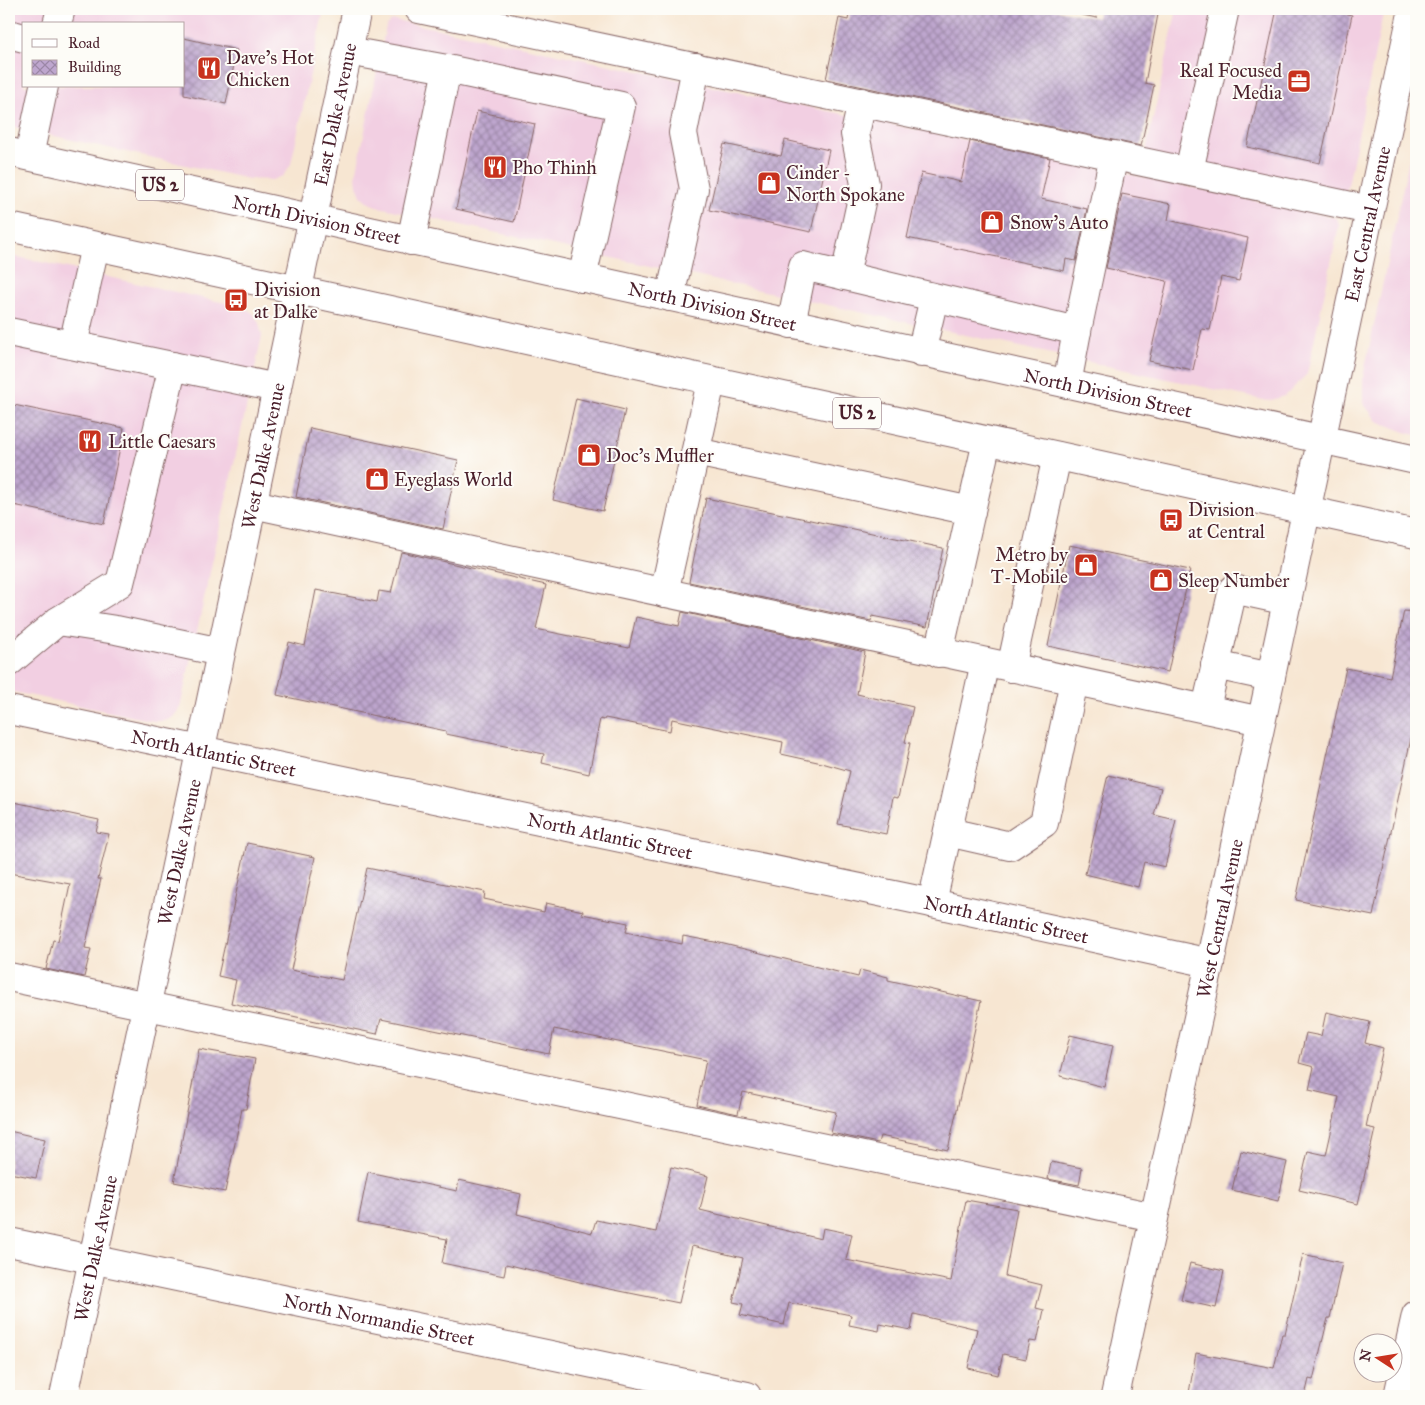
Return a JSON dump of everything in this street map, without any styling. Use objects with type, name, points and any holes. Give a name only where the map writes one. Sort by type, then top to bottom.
[{"type":"street","points":[[57,22],[60,9]]},
{"type":"street","name":"East Dalke Avenue","points":[[312,219],[357,9]]},
{"type":"street","points":[[418,9],[1370,210]]},
{"type":"street","points":[[1189,171],[1225,9]]},
{"type":"street","name":"East Central Avenue","points":[[1321,440],[1413,9]]},
{"type":"street","points":[[9,34],[22,37]]},
{"type":"street","points":[[348,51],[447,69],[620,106],[582,278]]},
{"type":"street","points":[[670,297],[694,189],[683,133],[696,68]]},
{"type":"street","points":[[411,241],[447,69]]},
{"type":"street","points":[[19,154],[43,88]]},
{"type":"street","points":[[845,276],[864,184],[856,134],[862,102]]},
{"type":"street","name":"North Division Street","points":[[19,154],[1416,460]]},
{"type":"street","points":[[1067,384],[1114,155]]},
{"type":"street","name":"West Dalke Avenue","points":[[64,1396],[312,219]]},
{"type":"street","name":"US 2","points":[[9,227],[711,382],[1416,534]]},
{"type":"street","points":[[73,345],[95,246]]},
{"type":"street","points":[[790,324],[803,266],[1078,331]]},
{"type":"street","points":[[922,352],[934,298]]},
{"type":"street","points":[[9,332],[277,388]]},
{"type":"street","points":[[9,662],[58,622],[120,583],[173,366]]},
{"type":"street","points":[[664,593],[711,382]]},
{"type":"street","name":"West Central Avenue","points":[[1115,1396],[1210,964],[1321,440]]},
{"type":"street","points":[[939,652],[987,441]]},
{"type":"street","points":[[696,452],[971,511]]},
{"type":"street","points":[[932,903],[948,832],[998,665],[1057,456]]},
{"type":"street","points":[[253,504],[1261,721]]},
{"type":"street","points":[[1206,708],[1233,589],[1288,601]]},
{"type":"street","points":[[58,622],[116,630],[221,652]]},
{"type":"street","points":[[1215,665],[1271,677]]},
{"type":"street","points":[[948,832],[1010,846],[1044,823],[1074,681]]},
{"type":"street","name":"North Atlantic Street","points":[[9,710],[932,903],[1210,964]]},
{"type":"street","points":[[9,976],[1154,1217]]},
{"type":"street","name":"North Normandie Street","points":[[9,1242],[747,1396]]},
{"type":"street","points":[[1398,1396],[1416,1315]]},
{"type":"shaded area","points":[[9,9],[324,9],[291,164],[283,176],[272,180],[249,179],[9,126]]},
{"type":"shaded area","points":[[1177,9],[1384,9],[1347,190],[1339,194],[1145,155]]},
{"type":"shaded area","points":[[395,20],[1337,218],[1339,226],[1307,374],[1285,396],[1268,401],[379,207],[369,203],[361,196],[356,175],[386,26],[390,21]]},
{"type":"shaded area","points":[[1416,126],[1416,435],[1377,421],[1363,403],[1363,377]]},
{"type":"shaded area","points":[[9,255],[243,307],[253,313],[259,323],[262,336],[180,708],[173,717],[165,721],[154,721],[9,691]]},
{"type":"building","points":[[850,9],[1053,9],[1097,18],[1099,9],[1159,9],[1145,83],[1154,85],[1141,146],[826,79],[839,18],[848,20]]},
{"type":"building","name":"Real Focused Media","points":[[1277,9],[1322,9],[1352,15],[1320,163],[1247,147]]},
{"type":"building","name":"Dave's Hot Chicken","points":[[185,38],[237,50],[226,104],[184,95]]},
{"type":"building","name":"Pho Thinh","points":[[477,111],[535,124],[514,222],[456,209]]},
{"type":"building","name":"Cinder - North Spokane","points":[[785,140],[829,150],[811,232],[709,210],[724,144],[781,156]]},
{"type":"building","name":"Snow's Auto","points":[[970,141],[1050,158],[1041,199],[1087,209],[1076,261],[1066,259],[1064,271],[907,238],[921,173],[961,182]]},
{"type":"building","points":[[1122,194],[1171,204],[1168,220],[1248,238],[1239,281],[1221,277],[1210,330],[1202,329],[1193,370],[1149,361],[1167,281],[1106,268]]},
{"type":"building","name":"Doc's Muffler","points":[[576,398],[625,410],[603,511],[553,500]]},
{"type":"building","points":[[9,404],[124,428],[104,524],[9,504]]},
{"type":"building","name":"Eyeglass World","points":[[310,428],[458,460],[443,529],[296,497]]},
{"type":"building","points":[[706,498],[943,548],[927,627],[872,616],[871,621],[689,582]]},
{"type":"building","points":[[1069,545],[1190,570],[1168,672],[1048,646]]},
{"type":"building","points":[[401,552],[546,585],[536,629],[629,648],[636,617],[679,626],[682,612],[865,652],[857,694],[913,707],[905,742],[910,743],[898,798],[893,797],[886,834],[838,824],[850,771],[781,754],[783,742],[672,719],[670,731],[605,718],[604,720],[600,719],[589,774],[542,763],[544,754],[446,734],[446,731],[277,695],[289,642],[305,646],[316,590],[377,602],[379,591],[391,593]]},
{"type":"building","points":[[1404,611],[1416,612],[1416,715],[1373,916],[1296,900],[1346,668],[1390,677]]},
{"type":"building","points":[[1108,775],[1161,788],[1154,815],[1176,820],[1165,867],[1144,862],[1138,887],[1085,874]]},
{"type":"building","points":[[9,801],[99,820],[96,832],[109,834],[85,948],[91,949],[84,977],[46,969],[53,940],[58,941],[70,884],[9,873]]},
{"type":"building","points":[[247,843],[315,857],[291,970],[342,980],[367,868],[485,892],[484,899],[544,912],[546,903],[583,911],[582,914],[628,923],[626,932],[682,944],[683,936],[720,943],[858,977],[860,970],[888,977],[888,980],[981,1001],[948,1150],[880,1136],[878,1143],[831,1133],[836,1112],[743,1092],[738,1114],[697,1105],[706,1060],[643,1047],[554,1029],[549,1054],[381,1019],[377,1034],[231,1003],[236,980],[218,976]]},
{"type":"building","points":[[1326,1012],[1370,1022],[1365,1043],[1383,1048],[1366,1127],[1375,1129],[1358,1204],[1299,1190],[1308,1151],[1326,1155],[1339,1097],[1309,1090],[1314,1067],[1299,1063],[1306,1033],[1321,1036]]},
{"type":"building","points":[[1070,1035],[1113,1045],[1104,1087],[1060,1076]]},
{"type":"building","points":[[199,1049],[255,1059],[246,1109],[242,1109],[225,1192],[174,1182]]},
{"type":"building","points":[[9,1131],[45,1139],[36,1178],[9,1173]]},
{"type":"building","points":[[1241,1151],[1287,1162],[1278,1201],[1232,1190]]},
{"type":"building","points":[[1051,1162],[1082,1168],[1079,1185],[1048,1179]]},
{"type":"building","points":[[671,1167],[708,1176],[700,1210],[821,1239],[823,1228],[852,1234],[846,1260],[951,1281],[966,1200],[1017,1209],[1005,1276],[1042,1285],[1036,1308],[1044,1310],[1037,1342],[1030,1341],[1026,1359],[1003,1354],[998,1375],[968,1368],[977,1329],[914,1314],[911,1330],[880,1324],[879,1331],[849,1325],[851,1315],[789,1303],[784,1325],[740,1315],[743,1304],[733,1302],[743,1258],[692,1246],[679,1303],[600,1287],[506,1264],[504,1276],[442,1263],[447,1239],[358,1222],[368,1172],[457,1191],[459,1180],[521,1194],[517,1214],[592,1233],[596,1220],[656,1232]]},
{"type":"building","points":[[1303,1254],[1342,1263],[1330,1318],[1328,1318],[1313,1380],[1309,1379],[1305,1396],[1206,1396],[1189,1393],[1196,1353],[1274,1368],[1282,1334],[1285,1334]]},
{"type":"building","points":[[1190,1263],[1224,1271],[1216,1308],[1181,1300]]},
{"type":"place","name":"Dave's Hot Chicken","points":[[209,68]]},
{"type":"place","name":"Real Focused Media","points":[[1299,81]]},
{"type":"place","name":"Pho Thinh","points":[[495,167]]},
{"type":"place","name":"Cinder - North Spokane","points":[[769,183]]},
{"type":"place","name":"Snow's Auto","points":[[992,222]]},
{"type":"place","name":"Division at Dalke","points":[[236,300]]},
{"type":"place","name":"Little Caesars","points":[[90,441]]},
{"type":"place","name":"Doc's Muffler","points":[[589,455]]},
{"type":"place","name":"Eyeglass World","points":[[377,479]]},
{"type":"place","name":"Division at Central","points":[[1171,520]]},
{"type":"place","name":"Metro by T-Mobile","points":[[1086,565]]},
{"type":"place","name":"Sleep Number","points":[[1161,580]]}]
